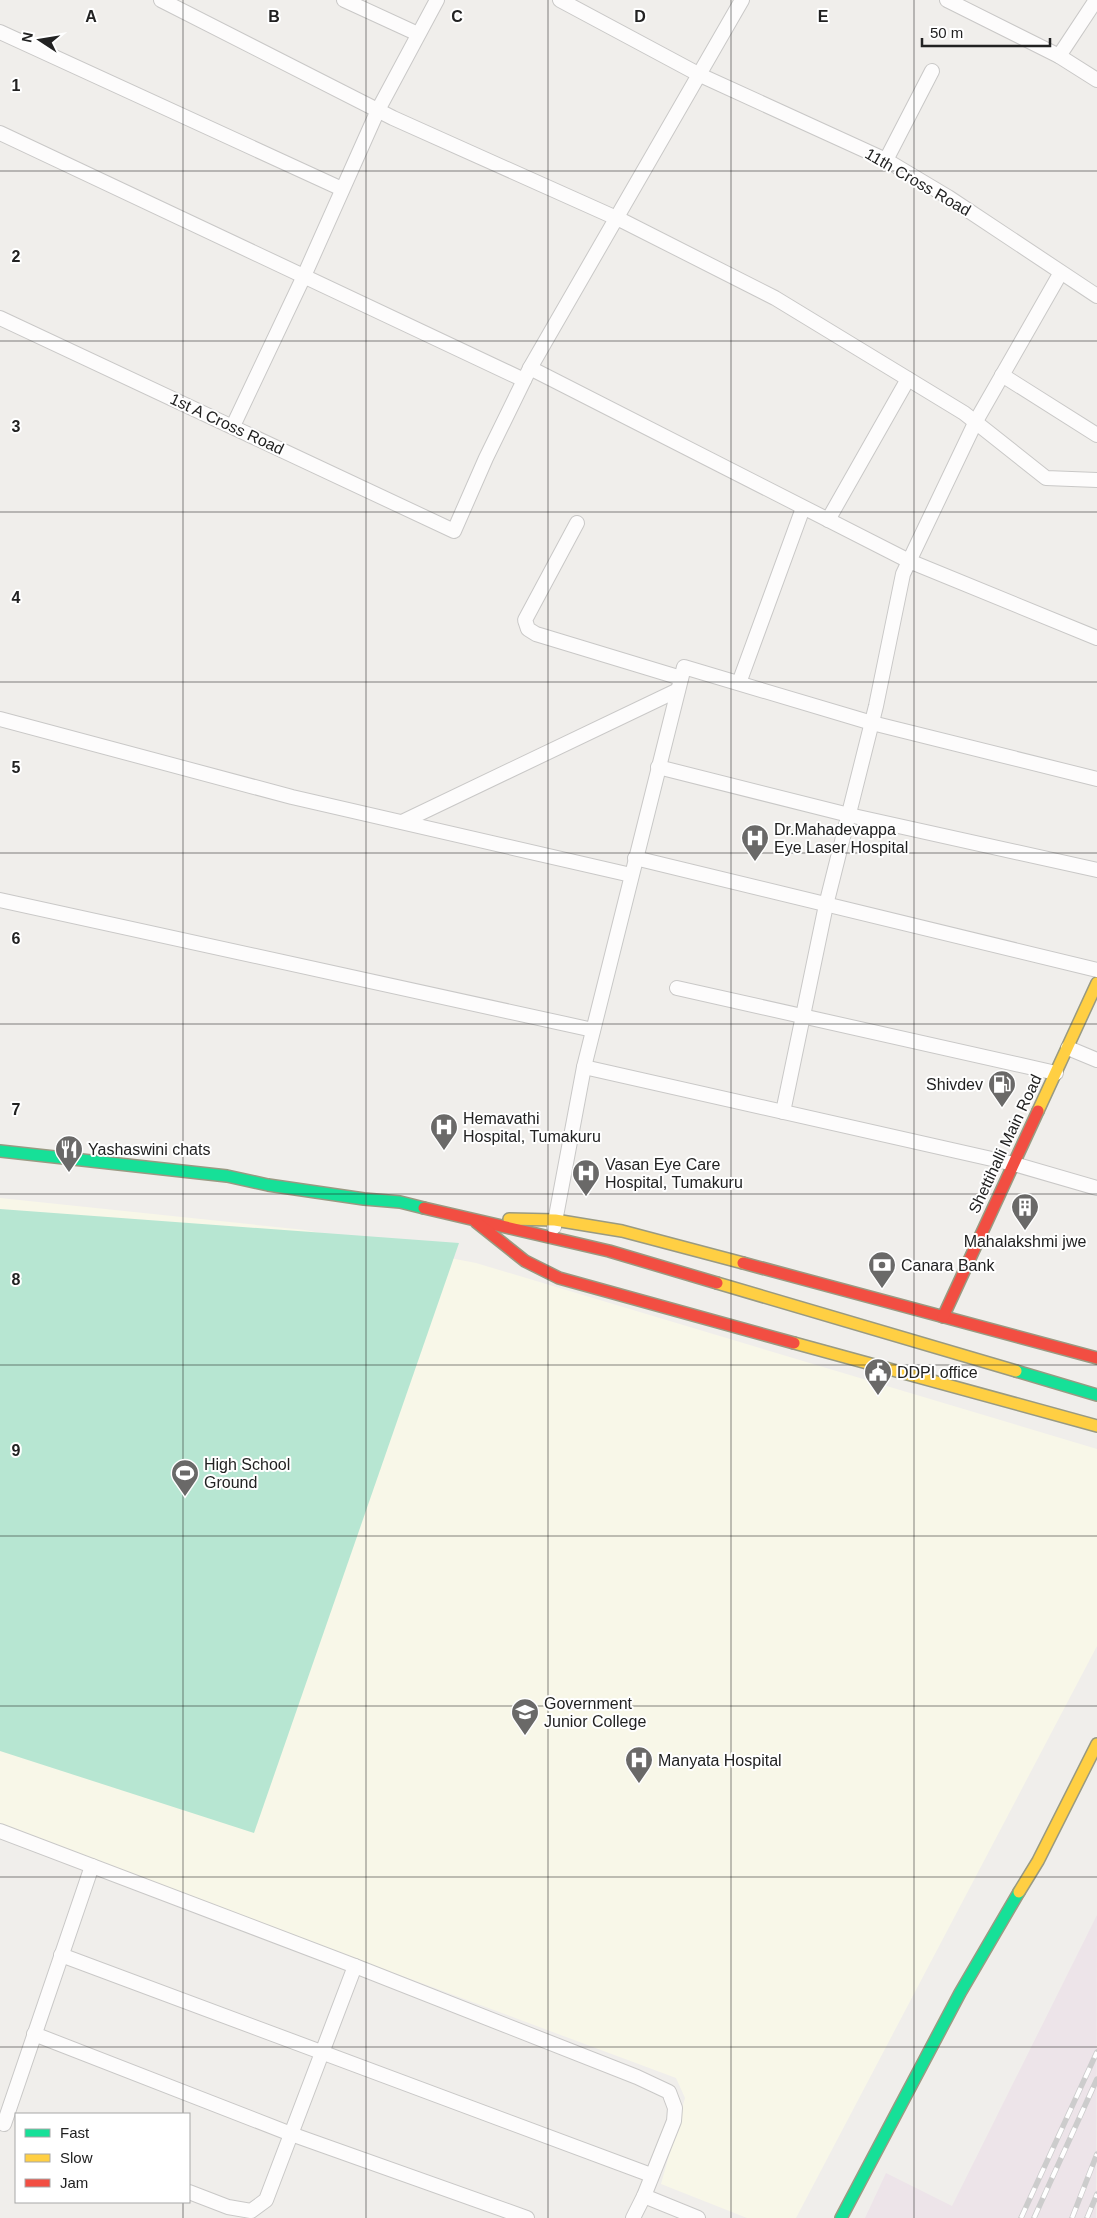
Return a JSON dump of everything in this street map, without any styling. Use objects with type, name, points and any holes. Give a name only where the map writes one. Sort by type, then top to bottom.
[{"type":"street","points":[[161,0],[378,110],[616,218],[774,298],[976,422],[1046,478],[1097,480]]},
{"type":"street","points":[[344,0],[418,34]]},
{"type":"street","points":[[233,426],[304,276],[378,110],[437,0]]},
{"type":"street","name":"11th Cross Road","points":[[560,0],[700,75],[886,160],[948,197],[1060,274],[1097,296]]},
{"type":"street","points":[[527,374],[742,0]]},
{"type":"street","points":[[947,0],[1059,56],[1097,80]]},
{"type":"street","points":[[1059,56],[1096,0]]},
{"type":"street","points":[[0,32],[342,189]]},
{"type":"street","points":[[886,160],[932,71]]},
{"type":"street","points":[[0,133],[304,276],[527,374],[909,561],[1097,638]]},
{"type":"street","points":[[783,1112],[826,905],[872,723],[903,574],[976,422],[1060,274]]},
{"type":"street","name":"1st A Cross Road","points":[[0,318],[454,531],[486,458],[527,374]]},
{"type":"street","points":[[1002,375],[1097,435]]},
{"type":"street","points":[[828,520],[908,379]]},
{"type":"street","points":[[739,683],[803,508]]},
{"type":"street","points":[[577,523],[525,620],[528,629],[536,634],[679,684]]},
{"type":"street","points":[[552,1237],[584,1067],[684,667],[872,723],[1097,780]]},
{"type":"street","points":[[402,822],[679,684]]},
{"type":"street","points":[[0,720],[292,797],[631,875]]},
{"type":"street","points":[[658,767],[848,815],[1097,870]]},
{"type":"street","points":[[635,858],[1097,970]]},
{"type":"street","points":[[0,900],[593,1030]]},
{"type":"street","name":"Shettihalli Main Road","points":[[943,1318],[1097,984]]},
{"type":"street","points":[[677,988],[1056,1073]]},
{"type":"street","points":[[1068,1048],[1097,1060]]},
{"type":"street","points":[[584,1067],[1014,1164],[1097,1188]]},
{"type":"street","points":[[0,1151],[227,1176],[268,1185],[364,1199],[400,1202],[609,1251],[843,1318],[1097,1395]]},
{"type":"street","points":[[473,1219],[555,1220],[622,1231],[1097,1358]]},
{"type":"street","points":[[473,1219],[522,1260],[542,1272],[559,1278],[1097,1426]]},
{"type":"street","points":[[840,2218],[960,1992],[1038,1862],[1097,1744]]},
{"type":"street","points":[[0,1831],[355,1966],[637,2077],[669,2092],[675,2108],[674,2121],[644,2196],[633,2218]]},
{"type":"street","points":[[7,2125],[60,1954],[92,1866]]},
{"type":"street","points":[[60,1954],[651,2175]]},
{"type":"street","points":[[190,2192],[228,2207],[251,2211],[266,2200],[355,1966]]},
{"type":"street","points":[[34,2034],[291,2134],[527,2218]]},
{"type":"street","points":[[644,2196],[698,2218]]},
{"type":"shaded area","name":"Government Junior College","points":[[0,1198],[305,1230],[476,1263],[1097,1449],[1097,1646],[796,2218],[747,2218],[661,2184],[685,2098],[676,2078],[0,1826]]},
{"type":"shaded area","points":[[1097,1915],[1096,2218],[865,2218],[886,2173],[952,2206]]},
{"type":"green space","name":"High School Ground","points":[[0,1209],[459,1243],[254,1833],[0,1751]]},
{"type":"railway","points":[[1021,2218],[1097,2052]]},
{"type":"railway","points":[[1034,2218],[1097,2079]]},
{"type":"railway","points":[[1072,2218],[1097,2154]]},
{"type":"railway","points":[[1087,2218],[1097,2194]]},
{"type":"traffic: fast","points":[[0,1151],[227,1176],[268,1185],[364,1199],[400,1202],[424,1208]]},
{"type":"traffic: fast","points":[[1016,1371],[1097,1395]]},
{"type":"traffic: fast","points":[[841,2218],[960,1993],[1019,1892]]},
{"type":"traffic: slow","points":[[1038,1111],[1097,983]]},
{"type":"traffic: slow","points":[[509,1219],[555,1220],[622,1231],[743,1263]]},
{"type":"traffic: slow","points":[[717,1283],[1016,1371]]},
{"type":"traffic: slow","points":[[794,1343],[1097,1426]]},
{"type":"traffic: slow","points":[[1019,1892],[1038,1861],[1097,1744]]},
{"type":"traffic: jam","points":[[943,1317],[1038,1111]]},
{"type":"traffic: jam","points":[[424,1208],[609,1251],[717,1283]]},
{"type":"traffic: jam","points":[[476,1222],[525,1261],[559,1278],[794,1343]]},
{"type":"traffic: jam","points":[[743,1263],[1097,1358]]},
{"type":"place","name":"Dr.Mahadevappa Eye Laser Hospital","points":[[755,862]]},
{"type":"place","name":"Shivdev","points":[[1002,1108]]},
{"type":"place","name":"Hemavathi Hospital, Tumakuru","points":[[444,1151]]},
{"type":"place","name":"Yashaswini chats","points":[[69,1173]]},
{"type":"place","name":"Vasan Eye Care Hospital, Tumakuru","points":[[586,1197]]},
{"type":"place","name":"Mahalakshmi jwe","points":[[1025,1231]]},
{"type":"place","name":"Canara Bank","points":[[882,1289]]},
{"type":"place","name":"DDPI office","points":[[878,1396]]},
{"type":"place","name":"High School Ground","points":[[185,1497]]},
{"type":"place","name":"Government Junior College","points":[[525,1736]]},
{"type":"place","name":"Manyata Hospital","points":[[639,1784]]}]
